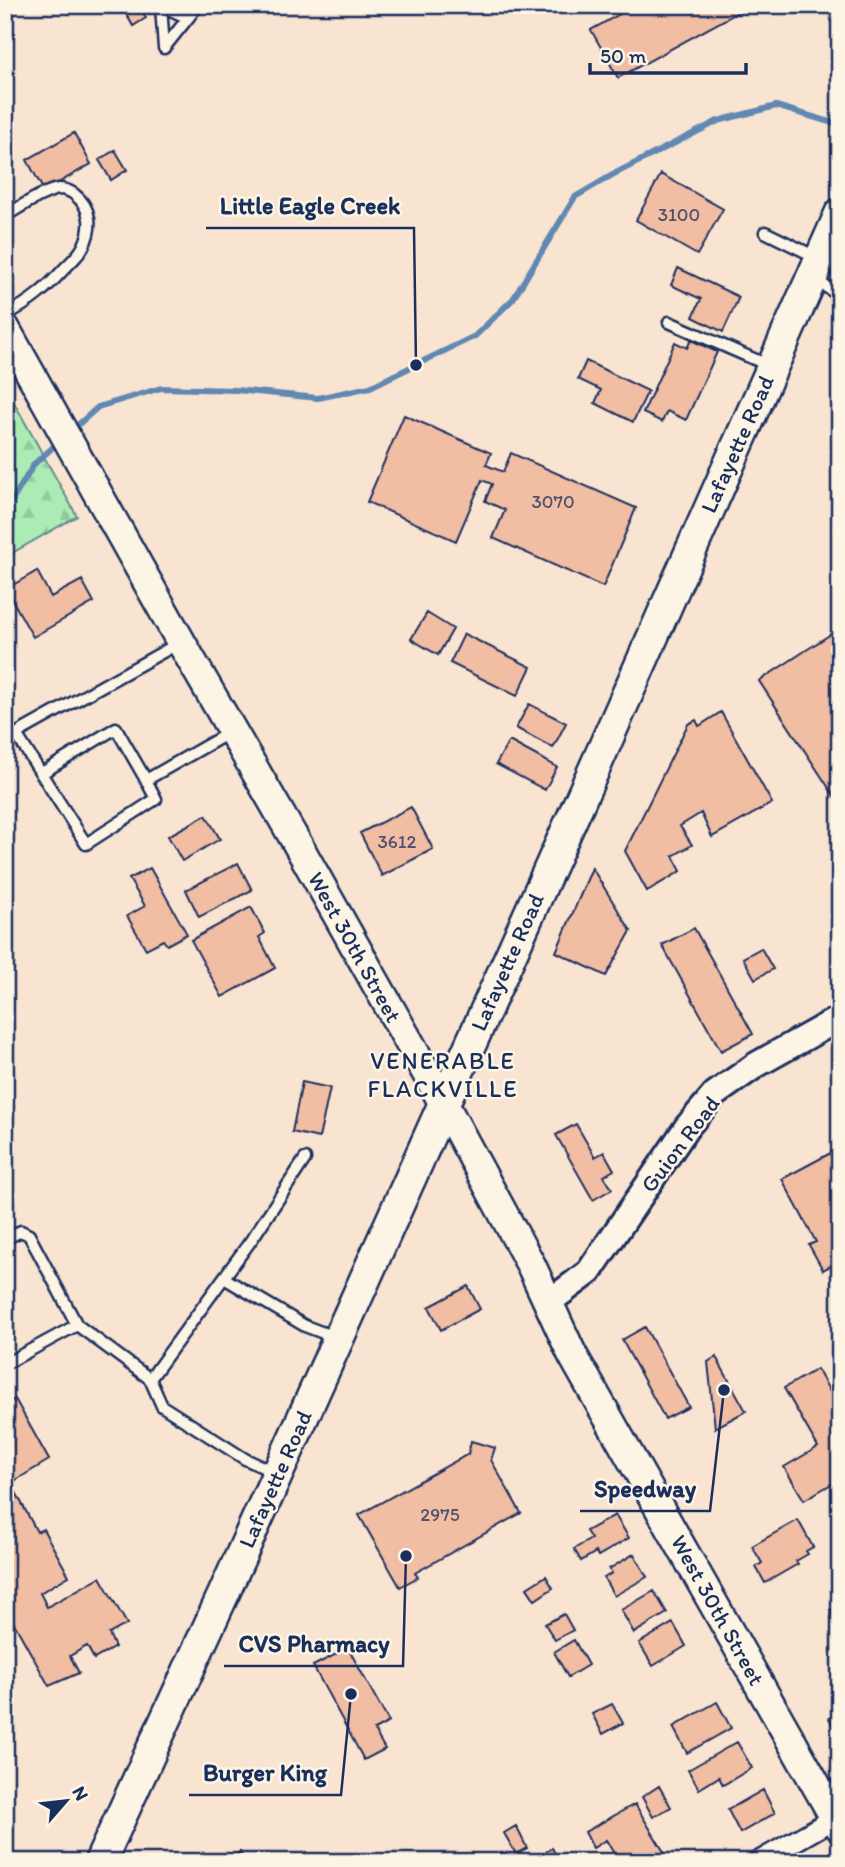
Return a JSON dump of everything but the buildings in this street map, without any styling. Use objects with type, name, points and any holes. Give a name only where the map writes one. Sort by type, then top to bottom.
[{"type":"main road","name":"Lafayette Road","points":[[100,1862],[338,1339],[840,214]]},
{"type":"main road","name":"West 30th Street","points":[[5,328],[443,1104],[549,1302],[572,1354],[839,1816]]},
{"type":"street","name":"Guion Road","points":[[549,1302],[589,1272],[687,1127],[715,1094],[756,1065],[840,1018]]},
{"type":"street","points":[[758,1862],[839,1816]]},
{"type":"lane","points":[[188,18],[161,6],[164,48],[188,18],[198,5]]},
{"type":"lane","points":[[5,216],[30,201],[59,189],[70,191],[83,201],[89,213],[90,230],[82,250],[44,290],[5,315]]},
{"type":"lane","points":[[765,232],[815,268],[840,296]]},
{"type":"lane","points":[[669,322],[771,367]]},
{"type":"lane","points":[[5,740],[181,642]]},
{"type":"lane","points":[[16,734],[86,844],[156,799],[116,728],[42,773]]},
{"type":"lane","points":[[146,780],[232,731]]},
{"type":"lane","points":[[150,1380],[305,1159]]},
{"type":"lane","points":[[5,1240],[22,1231],[29,1235],[77,1325],[150,1380],[162,1406],[244,1459],[277,1474]]},
{"type":"lane","points":[[224,1278],[305,1326],[338,1339]]},
{"type":"lane","points":[[5,1364],[77,1325]]},
{"type":"green space","points":[[11,397],[77,516],[5,557],[5,398]]},
{"type":"waterway","points":[[71,431],[98,407],[161,388],[236,390],[318,398],[370,387],[475,336],[513,299],[575,197],[614,174],[718,121],[776,106],[840,125]]},
{"type":"waterway","points":[[5,508],[9,506],[34,464],[60,441]]},
{"type":"place","name":"Little Eagle Creek","points":[[416,365]]},
{"type":"place","name":"Speedway","points":[[724,1390]]},
{"type":"place","name":"CVS Pharmacy","points":[[406,1556]]},
{"type":"place","name":"Burger King","points":[[351,1694]]},
{"type":"district","name":"VENERABLE FLACKVILLE","points":[[443,1075]]}]
